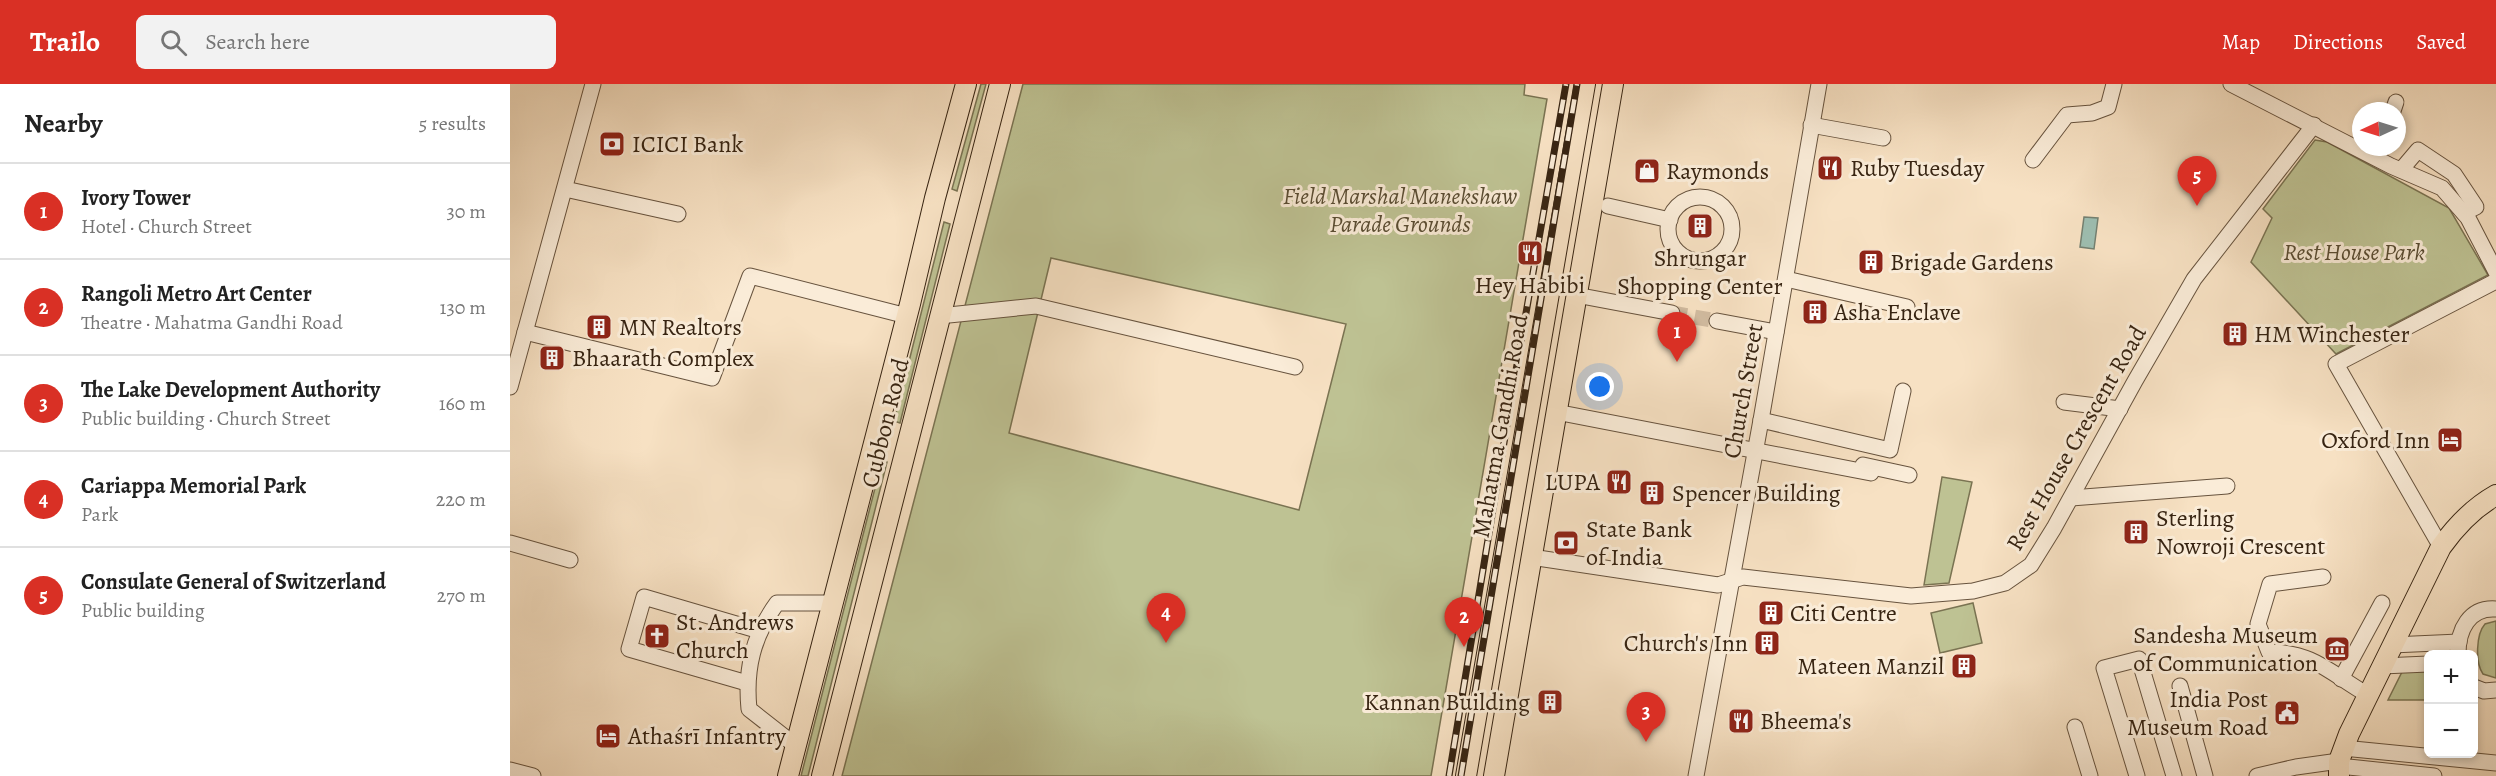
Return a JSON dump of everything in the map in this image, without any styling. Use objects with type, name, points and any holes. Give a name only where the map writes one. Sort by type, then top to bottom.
[{"type":"main road","name":"Cubbon Road","points":[[788,776],[966,84]]},
{"type":"main road","name":"Cubbon Road","points":[[822,776],[1000,84]]},
{"type":"main road","name":"Mahatma Gandhi Road","points":[[1466,776],[1586,84]]},
{"type":"main road","points":[[1494,776],[1613,84]]},
{"type":"main road","points":[[935,198],[967,207]]},
{"type":"main road","points":[[874,443],[905,451]]},
{"type":"main road","points":[[2340,763],[2368,695],[2441,547],[2453,530],[2481,504],[2496,495]]},
{"type":"street","points":[[510,387],[519,340],[565,189],[593,84]]},
{"type":"street","name":"Church Street","points":[[1696,776],[1819,84]]},
{"type":"street","points":[[2032,160],[2067,115],[2092,112],[2108,107],[2115,84]]},
{"type":"street","points":[[2231,84],[2352,141]]},
{"type":"street","points":[[1811,125],[1883,138]]},
{"type":"street","name":"Rest House Crescent Road","points":[[1531,557],[1708,584],[1718,585],[1743,577],[1911,596],[1973,591],[2005,583],[2031,565],[2194,279],[2314,125]]},
{"type":"street","points":[[2401,170],[2418,150],[2454,174],[2476,207],[2464,213]]},
{"type":"street","points":[[2382,156],[2401,170],[2442,188],[2464,213],[2496,272]]},
{"type":"street","points":[[565,189],[678,214]]},
{"type":"street","points":[[1701,196],[1721,204],[1728,213],[1732,224],[1732,234],[1723,252],[1705,261],[1695,261],[1677,252],[1672,244],[1668,234],[1670,220],[1680,204],[1690,198],[1701,196]]},
{"type":"street","points":[[1608,206],[1670,220]]},
{"type":"street","points":[[519,340],[712,378],[750,276],[907,316]]},
{"type":"street","points":[[1786,279],[1907,307]]},
{"type":"street","points":[[2441,547],[2336,364],[2496,281]]},
{"type":"street","points":[[1576,296],[1672,313]]},
{"type":"street","points":[[939,316],[1036,306],[1295,367]]},
{"type":"street","points":[[1717,321],[1776,332]]},
{"type":"street","points":[[1761,420],[1890,450],[1903,391]]},
{"type":"street","points":[[2064,402],[2120,409]]},
{"type":"street","points":[[1556,412],[1909,475]]},
{"type":"street","points":[[1756,446],[1871,473]]},
{"type":"street","points":[[2070,498],[2227,486]]},
{"type":"street","points":[[510,543],[570,560]]},
{"type":"street","points":[[2323,577],[2270,584],[2258,624],[2269,652],[2287,652],[2311,659],[2368,695]]},
{"type":"street","points":[[747,683],[629,649],[644,597],[759,631]]},
{"type":"street","points":[[796,746],[749,709],[747,683],[751,656],[759,631],[777,603],[833,603]]},
{"type":"street","points":[[2341,679],[2382,603]]},
{"type":"street","points":[[2392,645],[2458,648],[2465,623],[2470,617],[2484,609],[2496,609]]},
{"type":"street","points":[[2137,776],[2104,668],[2139,659],[2174,776]]},
{"type":"street","points":[[2382,666],[2424,664]]},
{"type":"street","points":[[2180,686],[2205,776]]},
{"type":"street","points":[[2478,689],[2484,691],[2496,690]]},
{"type":"street","points":[[2075,727],[2090,776]]},
{"type":"street","points":[[2340,763],[2433,776]]},
{"type":"street","points":[[2258,776],[2296,767],[2340,763],[2496,763]]},
{"type":"street","points":[[510,770],[533,776]]},
{"type":"green space","points":[[981,84],[986,84],[957,191],[952,189]]},
{"type":"green space","name":"Field Marshal Manekshaw Parade Grounds","points":[[1023,84],[1525,84],[1524,95],[1547,99],[1431,776],[842,776]],"holes":[[[1051,258],[1346,324],[1299,510],[1009,433]]]},
{"type":"green space","name":"Rest House Park","points":[[2315,140],[2327,142],[2449,208],[2488,275],[2336,354],[2251,262],[2272,218],[2263,209]]},
{"type":"green space","points":[[944,222],[950,224],[900,423],[894,421]]},
{"type":"green space","points":[[882,461],[887,462],[808,776],[801,776]]},
{"type":"green space","points":[[1942,477],[1972,482],[1949,583],[1924,585]]},
{"type":"green space","points":[[1973,603],[1982,643],[1940,653],[1931,613]]},
{"type":"green space","points":[[2496,621],[2496,678],[2483,674],[2480,669],[2478,649],[2480,634],[2485,624]]},
{"type":"green space","points":[[2424,668],[2424,700],[2388,700],[2403,670]]},
{"type":"shaded area","points":[[2084,217],[2098,218],[2094,249],[2080,247]]},
{"type":"tunnel","points":[[1672,313],[1717,321]]},
{"type":"railway","points":[[1449,776],[1566,84]]},
{"type":"railway","points":[[1461,776],[1577,84]]},
{"type":"place","name":"ICICI Bank","points":[[612,144]]},
{"type":"place","name":"Ruby Tuesday","points":[[1830,168]]},
{"type":"place","name":"Raymonds","points":[[1647,171]]},
{"type":"place","name":"Consulate General of Switzerland","points":[[2197,206]]},
{"type":"place","name":"Shrungar Shopping Center","points":[[1700,226]]},
{"type":"place","name":"Hey Habibi","points":[[1530,253]]},
{"type":"place","name":"Brigade Gardens","points":[[1871,262]]},
{"type":"place","name":"Asha Enclave","points":[[1815,312]]},
{"type":"place","name":"MN Realtors","points":[[599,327]]},
{"type":"place","name":"HM Winchester","points":[[2235,334]]},
{"type":"place","name":"Bhaarath Complex","points":[[552,358]]},
{"type":"place","name":"Ivory Tower","points":[[1677,362]]},
{"type":"place","name":"Oxford Inn","points":[[2450,440]]},
{"type":"place","name":"LUPA","points":[[1619,482]]},
{"type":"place","name":"Spencer Building","points":[[1652,493]]},
{"type":"place","name":"Sterling Nowroji Crescent","points":[[2136,532]]},
{"type":"place","name":"State Bank of India","points":[[1566,543]]},
{"type":"place","name":"Citi Centre","points":[[1771,613]]},
{"type":"place","name":"St. Andrews Church","points":[[657,636]]},
{"type":"place","name":"Cariappa Memorial Park","points":[[1166,643]]},
{"type":"place","name":"Church's Inn","points":[[1767,643]]},
{"type":"place","name":"Rangoli Metro Art Center","points":[[1464,647]]},
{"type":"place","name":"Sandesha Museum of Communication","points":[[2337,649]]},
{"type":"place","name":"Mateen Manzil","points":[[1964,666]]},
{"type":"place","name":"Kannan Building","points":[[1550,702]]},
{"type":"place","name":"India Post Museum Road","points":[[2287,713]]},
{"type":"place","name":"Bheema's","points":[[1741,721]]},
{"type":"place","name":"Athaśrī Infantry","points":[[608,736]]},
{"type":"place","name":"The Lake Development Authority","points":[[1646,742]]}]
